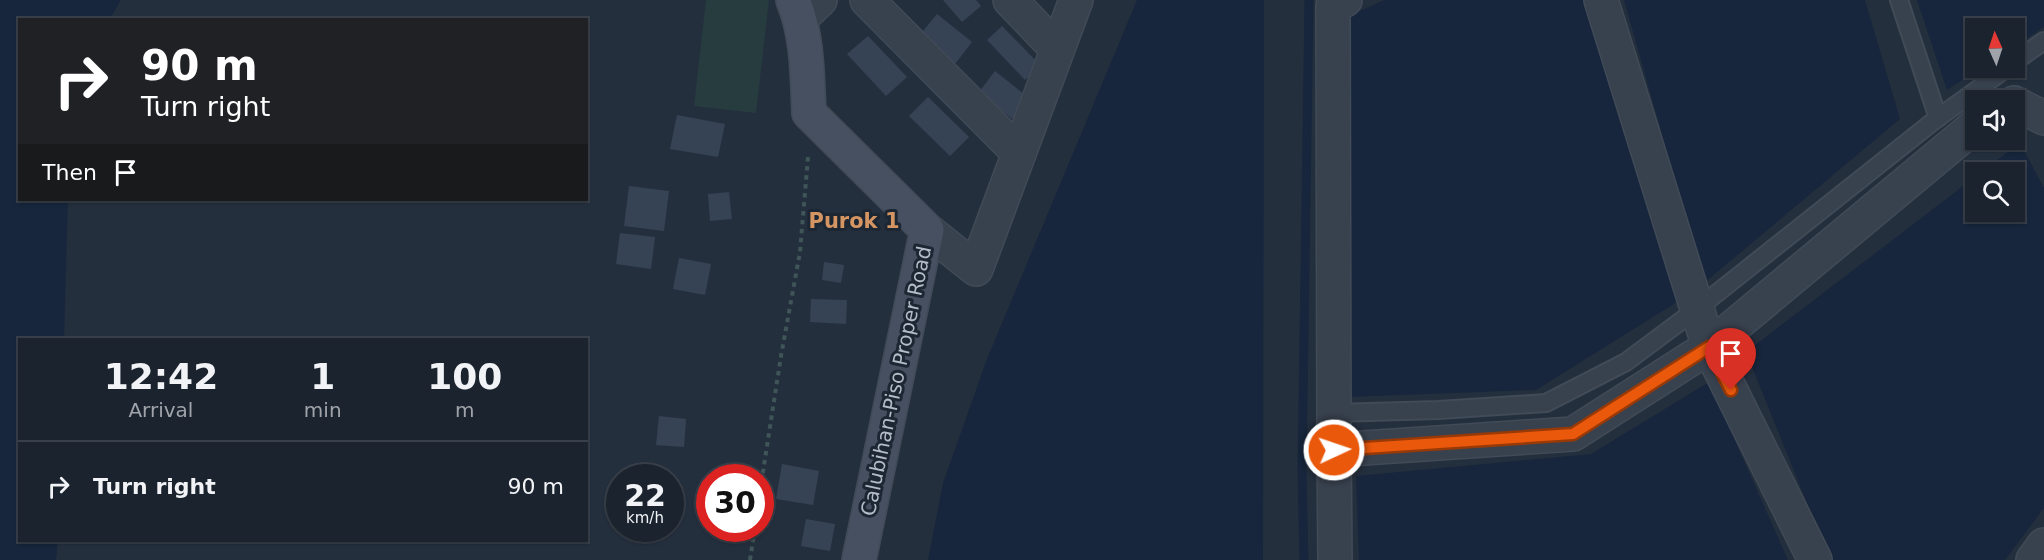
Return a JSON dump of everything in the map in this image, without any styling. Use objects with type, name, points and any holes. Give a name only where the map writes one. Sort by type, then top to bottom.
[{"type":"street","points":[[867,0],[1019,153]]},
{"type":"street","points":[[1010,0],[1057,49]]},
{"type":"street","points":[[927,230],[976,269],[1076,0]]},
{"type":"street","points":[[1335,560],[1333,6],[1345,0]]},
{"type":"street","points":[[1601,0],[1709,347],[1815,560]]},
{"type":"street","points":[[805,6],[809,113]]},
{"type":"street","points":[[2025,108],[2044,118]]},
{"type":"street","name":"Calubihan-Piso Proper Road","points":[[809,113],[927,230],[859,560]]},
{"type":"street","points":[[1334,450],[1573,434],[1709,347],[1965,134]]},
{"type":"street","points":[[2034,560],[2044,545]]},
{"type":"lane","points":[[1899,0],[1938,118]]},
{"type":"lane","points":[[2025,54],[2044,41]]},
{"type":"lane","points":[[1334,413],[1439,410],[1546,403],[1626,362],[1697,309],[1938,118],[1993,78]]},
{"type":"path","points":[[764,464],[800,252],[808,178],[809,113]]},
{"type":"path","points":[[750,560],[753,542]]},
{"type":"green space","points":[[706,0],[769,0],[756,113],[694,106]]},
{"type":"water","points":[[0,0],[121,0],[111,18],[18,18],[18,201],[68,201],[64,338],[18,338],[18,542],[58,542],[56,560],[0,560]]},
{"type":"water","points":[[1137,0],[1264,0],[1263,560],[928,560],[943,483],[987,359]]},
{"type":"water","points":[[1384,0],[1588,0],[1677,302],[1536,390],[1348,397],[1347,17]]},
{"type":"water","points":[[1624,0],[1865,0],[1900,119],[1704,283]]},
{"type":"water","points":[[1917,0],[2044,0],[2044,27],[2025,39],[2025,18],[1965,18],[1966,78],[1947,90]]},
{"type":"water","points":[[2011,150],[2024,150],[2044,188],[2044,508],[2005,560],[1830,560],[1746,352],[1965,185],[1965,222],[2025,222],[2025,162],[1994,162]]},
{"type":"water","points":[[1709,382],[1788,560],[1359,560],[1356,476],[1591,454]]},
{"type":"building","points":[[943,0],[976,0],[981,6],[962,22]]},
{"type":"building","points":[[937,14],[972,42],[955,64],[919,36]]},
{"type":"building","points":[[1002,26],[1041,66],[1025,80],[987,40]]},
{"type":"building","points":[[868,36],[907,77],[886,96],[847,54]]},
{"type":"building","points":[[995,71],[1029,98],[1012,119],[979,92]]},
{"type":"building","points":[[928,97],[969,137],[950,156],[909,116]]},
{"type":"building","points":[[677,115],[725,124],[718,157],[670,149]]},
{"type":"building","points":[[629,186],[669,191],[664,231],[624,226]]},
{"type":"building","points":[[729,192],[732,219],[710,221],[708,194]]},
{"type":"building","points":[[620,233],[655,237],[651,269],[616,264]]},
{"type":"building","points":[[679,258],[711,264],[705,295],[673,289]]},
{"type":"building","points":[[824,262],[844,265],[841,283],[822,280]]},
{"type":"building","points":[[811,299],[847,300],[846,324],[810,322]]},
{"type":"building","points":[[659,416],[686,419],[684,447],[656,445]]},
{"type":"building","points":[[782,464],[819,471],[813,505],[776,499]]},
{"type":"building","points":[[806,519],[835,524],[830,551],[801,546]]},
{"type":"waterway","points":[[1304,560],[1302,471],[1309,0]]},
{"type":"district","name":"Purok 1","points":[[854,221]]},
{"type":"route","points":[[1334,450],[1573,434],[1709,347],[1731,390]]}]
